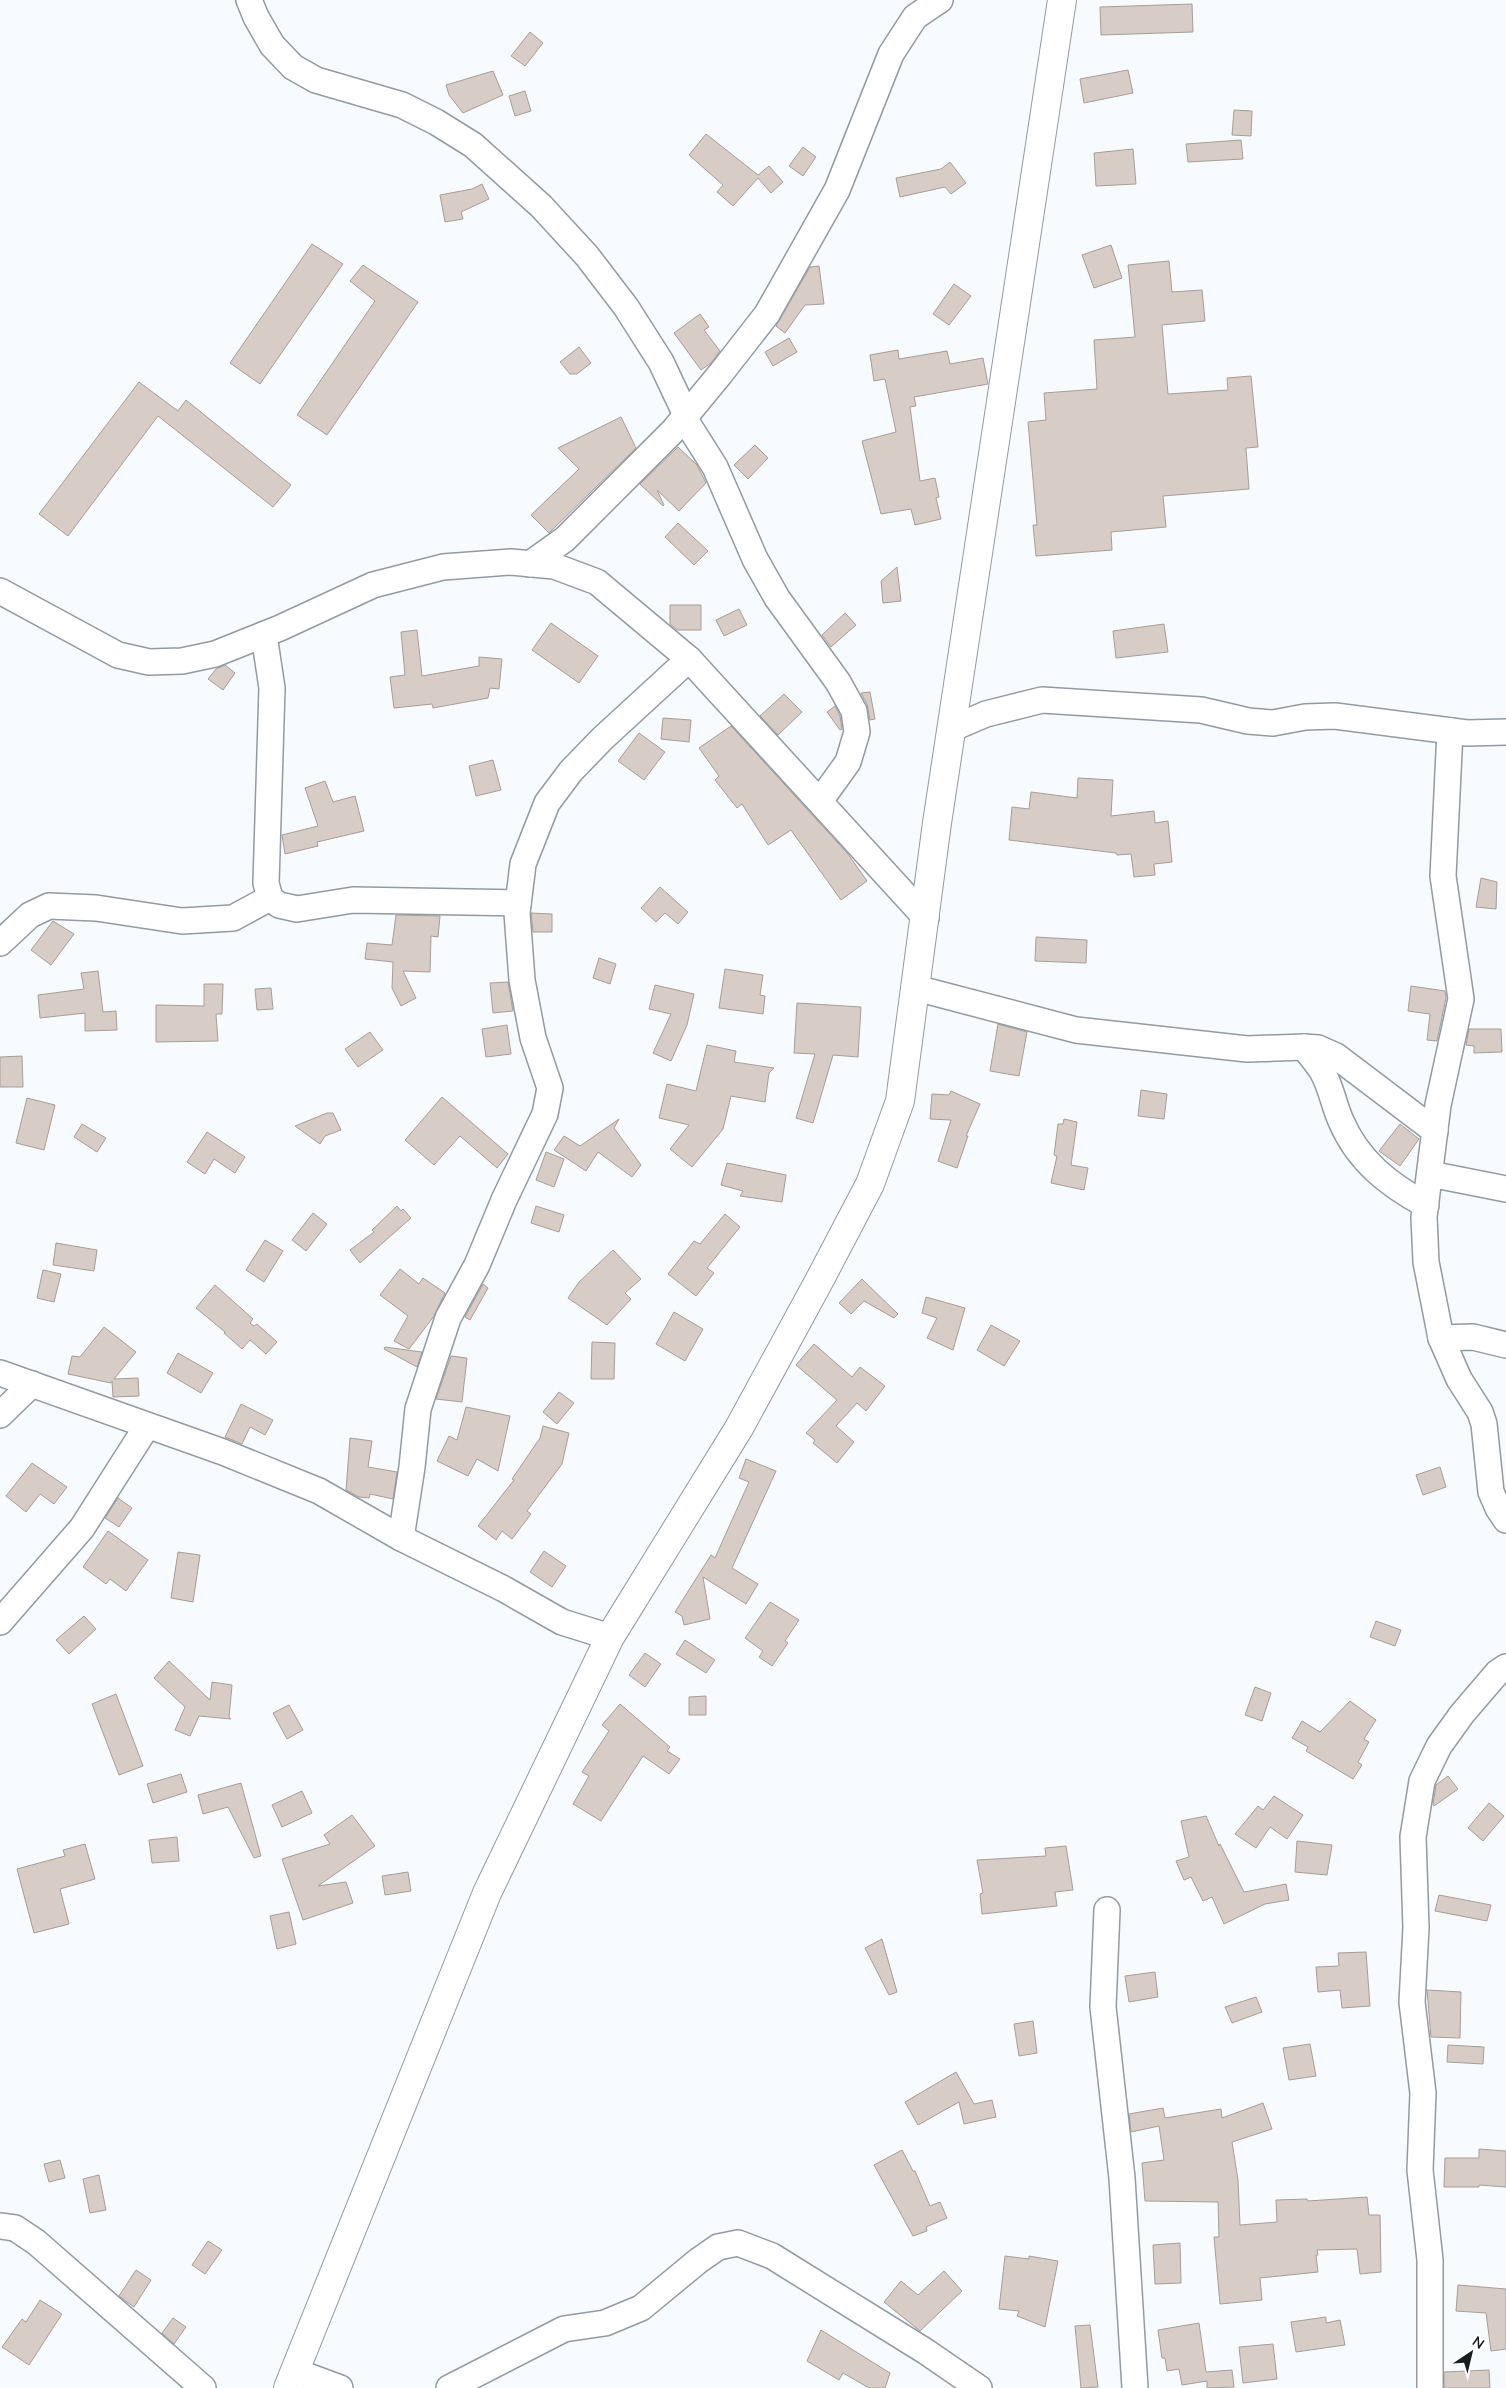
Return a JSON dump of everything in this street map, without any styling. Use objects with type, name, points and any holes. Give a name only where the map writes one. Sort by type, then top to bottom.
[{"type":"street","points":[[249,0],[256,17],[272,45],[293,67],[316,80],[402,105],[436,122],[473,145],[541,206],[587,256],[626,308],[661,362],[685,417],[715,467],[755,559],[777,598],[838,682],[854,711],[858,732],[848,762],[820,801]]},
{"type":"street","points":[[530,564],[565,539],[623,483],[685,417],[722,373],[766,314],[837,190],[895,48],[915,17],[940,0]]},
{"type":"street","points":[[340,2388],[291,2380],[488,1893],[610,1637],[739,1428],[870,1184],[900,1101],[951,729],[1062,0]]},
{"type":"street","points":[[0,591],[118,655],[149,662],[182,661],[215,654],[264,635],[373,585],[443,567],[511,562],[554,566],[597,582],[689,659],[926,918]]},
{"type":"street","points":[[264,635],[272,688],[266,883],[270,898],[279,905],[297,909],[353,900],[518,902]]},
{"type":"street","points":[[401,1538],[412,1467],[418,1409],[448,1318],[477,1264],[504,1200],[546,1114],[550,1088],[533,1038],[522,980],[518,902],[523,864],[546,803],[571,771],[603,738],[689,659]]},
{"type":"street","points":[[951,729],[986,714],[1042,700],[1201,710],[1256,722],[1273,723],[1305,717],[1335,716],[1467,733],[1506,732]]},
{"type":"street","points":[[1450,731],[1443,876],[1462,999],[1438,1105],[1426,1205],[1426,1262],[1440,1338],[1459,1379],[1480,1412],[1484,1424],[1491,1492],[1506,1520]]},
{"type":"street","points":[[0,943],[30,915],[49,906],[106,909],[182,920],[233,918],[270,898]]},
{"type":"street","points":[[916,988],[1076,1030],[1247,1049],[1318,1048],[1336,1056],[1435,1131]]},
{"type":"street","points":[[1304,1047],[1323,1072],[1341,1123],[1354,1147],[1376,1172],[1402,1192],[1426,1205]]},
{"type":"street","points":[[1430,1174],[1506,1189]]},
{"type":"street","points":[[1440,1338],[1473,1337],[1506,1345]]},
{"type":"street","points":[[0,1373],[223,1452],[319,1491],[401,1538],[504,1589],[562,1622],[610,1637]]},
{"type":"street","points":[[0,1415],[32,1384]]},
{"type":"street","points":[[0,1622],[82,1528],[146,1426]]},
{"type":"street","points":[[1430,2388],[1430,2260],[1420,2170],[1423,2093],[1412,2002],[1416,1928],[1413,1837],[1422,1781],[1439,1746],[1462,1714],[1497,1673],[1506,1666]]},
{"type":"street","points":[[1107,1910],[1103,2007],[1122,2178],[1135,2388]]},
{"type":"street","points":[[0,2226],[15,2228],[36,2242],[203,2388]]},
{"type":"street","points":[[449,2388],[564,2329],[605,2323],[640,2308],[698,2260],[718,2247],[738,2243],[772,2256],[926,2351],[978,2388]]},
{"type":"building","points":[[1192,4],[1193,32],[1101,35],[1100,7]]},
{"type":"building","points":[[530,32],[543,43],[525,66],[511,56]]},
{"type":"building","points":[[1128,70],[1133,93],[1084,103],[1080,79]]},
{"type":"building","points":[[493,71],[503,95],[463,113],[449,95],[446,85]]},
{"type":"building","points":[[525,91],[531,111],[515,116],[509,96]]},
{"type":"building","points":[[1234,110],[1252,111],[1251,136],[1232,135]]},
{"type":"building","points":[[706,134],[758,175],[769,166],[783,182],[771,193],[758,178],[733,206],[717,192],[723,185],[689,155]]},
{"type":"building","points":[[1241,140],[1243,159],[1188,162],[1186,144]]},
{"type":"building","points":[[803,147],[816,157],[803,176],[789,166]]},
{"type":"building","points":[[1133,149],[1136,184],[1096,186],[1094,153]]},
{"type":"building","points":[[950,162],[966,183],[951,194],[945,187],[900,197],[896,178],[941,169]]},
{"type":"building","points":[[482,184],[489,199],[461,212],[463,219],[445,222],[440,195],[472,189]]},
{"type":"building","points":[[312,244],[343,264],[260,384],[230,363]]},
{"type":"building","points":[[1111,245],[1122,278],[1094,288],[1082,255]]},
{"type":"building","points":[[1169,261],[1172,292],[1202,290],[1205,321],[1162,325],[1168,394],[1228,390],[1227,378],[1251,376],[1258,447],[1246,448],[1249,489],[1163,496],[1166,527],[1111,532],[1112,550],[1036,556],[1033,525],[1037,525],[1028,422],[1046,420],[1044,393],[1097,389],[1094,340],[1135,337],[1128,265]]},
{"type":"building","points":[[363,265],[418,302],[327,435],[297,415],[375,301],[350,281]]},
{"type":"building","points":[[819,266],[824,304],[805,305],[785,333],[776,326],[810,267]]},
{"type":"building","points":[[954,284],[971,296],[949,325],[933,314]]},
{"type":"building","points":[[700,314],[709,327],[704,330],[720,351],[711,363],[701,370],[674,333]]},
{"type":"building","points":[[789,338],[797,352],[773,366],[765,352]]},
{"type":"building","points":[[579,347],[591,363],[577,374],[570,374],[560,362]]},
{"type":"building","points":[[898,350],[899,359],[947,351],[950,364],[983,358],[988,384],[914,397],[916,406],[910,407],[920,481],[935,478],[939,497],[936,498],[941,519],[915,525],[911,509],[881,514],[862,441],[896,432],[885,379],[874,381],[870,355]]},
{"type":"building","points":[[139,382],[178,411],[186,400],[291,485],[273,507],[158,416],[68,536],[39,514]]},
{"type":"building","points":[[621,417],[636,448],[549,533],[531,515],[579,469],[558,448]]},
{"type":"building","points":[[755,445],[768,458],[748,479],[734,465]]},
{"type":"building","points":[[678,447],[697,465],[706,483],[679,511],[657,490],[663,506],[640,484]]},
{"type":"building","points":[[678,523],[708,551],[694,565],[665,537]]},
{"type":"building","points":[[897,567],[901,601],[883,603],[881,581]]},
{"type":"building","points":[[670,605],[701,605],[701,630],[677,630],[670,624]]},
{"type":"building","points":[[739,609],[747,625],[724,636],[716,620]]},
{"type":"building","points":[[845,613],[856,625],[831,647],[822,635]]},
{"type":"building","points":[[551,623],[598,656],[579,683],[532,650]]},
{"type":"building","points":[[1164,624],[1168,652],[1116,658],[1113,631]]},
{"type":"building","points":[[417,630],[422,676],[479,666],[479,657],[502,659],[499,689],[490,688],[488,698],[433,708],[432,704],[394,708],[390,677],[405,675],[401,632]]},
{"type":"building","points":[[225,665],[235,673],[223,690],[208,679],[216,669]]},
{"type":"building","points":[[870,692],[875,719],[870,720],[867,704],[861,693]]},
{"type":"building","points":[[784,694],[802,712],[778,735],[760,716]]},
{"type":"building","points":[[835,706],[840,716],[842,729],[840,730],[827,712]]},
{"type":"building","points":[[663,718],[691,720],[689,742],[661,739]]},
{"type":"building","points":[[731,726],[848,854],[867,881],[841,900],[791,830],[768,845],[742,804],[737,808],[715,780],[719,776],[699,748]]},
{"type":"building","points":[[639,733],[665,752],[644,780],[618,761]]},
{"type":"building","points":[[493,760],[501,790],[476,796],[469,766]]},
{"type":"building","points":[[1078,778],[1113,780],[1111,816],[1154,811],[1155,823],[1168,821],[1172,862],[1154,864],[1155,875],[1134,877],[1131,854],[1117,855],[1116,853],[1009,840],[1012,807],[1029,809],[1031,792],[1077,798]]},
{"type":"building","points":[[325,781],[333,802],[355,796],[364,831],[317,842],[318,846],[285,854],[282,835],[318,826],[305,788]]},
{"type":"building","points":[[1481,878],[1497,882],[1496,909],[1476,907]]},
{"type":"building","points":[[660,887],[688,912],[678,924],[665,913],[656,922],[641,908]]},
{"type":"building","points":[[531,913],[552,914],[552,932],[533,932]]},
{"type":"building","points":[[396,915],[440,916],[438,937],[431,936],[430,972],[403,971],[416,998],[401,1006],[392,988],[393,962],[365,959],[367,943],[392,945]]},
{"type":"building","points":[[53,921],[74,934],[51,965],[31,950]]},
{"type":"building","points":[[1036,937],[1087,940],[1086,963],[1035,961]]},
{"type":"building","points":[[599,958],[616,964],[610,984],[593,978]]},
{"type":"building","points":[[725,969],[763,975],[760,995],[765,996],[763,1014],[719,1008]]},
{"type":"building","points":[[98,971],[103,1012],[116,1011],[117,1030],[85,1031],[85,1013],[40,1018],[38,995],[84,989],[81,973]]},
{"type":"building","points":[[508,982],[513,1011],[493,1013],[490,983]]},
{"type":"building","points":[[204,984],[223,984],[222,1014],[216,1014],[218,1041],[156,1042],[156,1005],[204,1006]]},
{"type":"building","points":[[655,985],[694,994],[687,1025],[671,1061],[653,1053],[671,1014],[649,1009]]},
{"type":"building","points":[[1411,986],[1445,991],[1446,998],[1437,1041],[1427,1040],[1430,1014],[1408,1011]]},
{"type":"building","points":[[271,988],[273,1009],[257,1010],[255,989]]},
{"type":"building","points":[[797,1003],[861,1007],[858,1057],[833,1055],[813,1123],[796,1118],[815,1054],[794,1053]]},
{"type":"building","points":[[998,1024],[1027,1032],[1019,1076],[990,1071]]},
{"type":"building","points":[[507,1025],[511,1054],[486,1057],[482,1029]]},
{"type":"building","points":[[1469,1029],[1501,1029],[1502,1052],[1474,1053],[1474,1046],[1466,1045]]},
{"type":"building","points":[[370,1032],[383,1050],[358,1067],[345,1049]]},
{"type":"building","points":[[707,1045],[736,1051],[734,1062],[774,1068],[769,1073],[765,1102],[731,1096],[723,1129],[692,1167],[670,1149],[689,1125],[659,1118],[667,1084],[696,1091]]},
{"type":"building","points":[[22,1056],[23,1087],[0,1087],[0,1057]]},
{"type":"building","points":[[1141,1090],[1167,1094],[1164,1119],[1138,1116]]},
{"type":"building","points":[[951,1091],[980,1104],[966,1136],[968,1136],[957,1168],[938,1161],[951,1120],[930,1119],[932,1094],[949,1095]]},
{"type":"building","points":[[442,1097],[508,1154],[497,1168],[460,1136],[434,1165],[405,1140]]},
{"type":"building","points":[[27,1098],[55,1105],[44,1150],[16,1143]]},
{"type":"building","points":[[327,1113],[333,1113],[341,1130],[325,1136],[320,1144],[295,1126]]},
{"type":"building","points":[[619,1119],[614,1128],[641,1165],[632,1177],[598,1152],[586,1171],[554,1150],[564,1136],[580,1146]]},
{"type":"building","points":[[1064,1119],[1077,1122],[1071,1165],[1088,1168],[1084,1190],[1051,1183],[1057,1156],[1054,1155],[1058,1124],[1063,1124]]},
{"type":"building","points":[[82,1124],[106,1138],[97,1152],[74,1137]]},
{"type":"building","points":[[1400,1124],[1419,1139],[1400,1166],[1379,1151]]},
{"type":"building","points":[[207,1132],[245,1157],[235,1173],[214,1159],[205,1174],[187,1162]]},
{"type":"building","points":[[546,1152],[564,1159],[554,1187],[536,1180]]},
{"type":"building","points":[[727,1163],[786,1175],[782,1202],[740,1196],[743,1191],[721,1185]]},
{"type":"building","points":[[397,1206],[401,1211],[403,1209],[411,1218],[360,1263],[350,1250],[374,1232],[372,1230]]},
{"type":"building","points":[[536,1206],[564,1215],[559,1232],[531,1223]]},
{"type":"building","points":[[313,1213],[327,1224],[306,1251],[292,1240]]},
{"type":"building","points":[[725,1214],[740,1227],[707,1268],[714,1273],[696,1296],[668,1274],[694,1241],[700,1244]]},
{"type":"building","points":[[265,1240],[283,1251],[264,1282],[246,1270]]},
{"type":"building","points":[[56,1243],[97,1250],[94,1271],[53,1265]]},
{"type":"building","points":[[613,1250],[641,1279],[625,1293],[631,1299],[607,1325],[568,1298],[579,1282]]},
{"type":"building","points":[[400,1269],[419,1284],[423,1278],[445,1293],[434,1316],[409,1349],[394,1341],[408,1316],[380,1295]]},
{"type":"building","points":[[43,1270],[61,1274],[54,1302],[37,1298]]},
{"type":"building","points":[[862,1279],[898,1314],[894,1318],[864,1301],[851,1314],[839,1303]]},
{"type":"building","points":[[483,1284],[488,1288],[470,1320],[465,1317]]},
{"type":"building","points":[[215,1285],[253,1319],[250,1323],[254,1326],[257,1324],[277,1342],[266,1354],[250,1340],[242,1349],[196,1308]]},
{"type":"building","points":[[926,1297],[965,1308],[953,1350],[927,1338],[937,1318],[922,1313]]},
{"type":"building","points":[[674,1312],[703,1329],[685,1361],[656,1344]]},
{"type":"building","points":[[991,1325],[1020,1341],[1004,1366],[977,1350]]},
{"type":"building","points":[[104,1327],[136,1352],[114,1379],[138,1378],[139,1396],[113,1397],[112,1381],[111,1383],[68,1374],[72,1356],[80,1357]]},
{"type":"building","points":[[592,1342],[615,1343],[614,1379],[591,1379]]},
{"type":"building","points":[[814,1344],[852,1377],[860,1367],[885,1386],[866,1411],[857,1403],[836,1426],[854,1442],[837,1463],[813,1443],[815,1440],[806,1433],[837,1400],[796,1365]]},
{"type":"building","points":[[385,1347],[422,1352],[417,1367],[384,1349]]},
{"type":"building","points":[[178,1353],[213,1373],[201,1393],[167,1373]]},
{"type":"building","points":[[451,1356],[467,1358],[462,1402],[436,1399]]},
{"type":"building","points":[[559,1392],[574,1403],[557,1424],[543,1412]]},
{"type":"building","points":[[241,1404],[273,1420],[265,1435],[250,1427],[242,1444],[225,1437]]},
{"type":"building","points":[[466,1407],[510,1416],[498,1471],[477,1459],[468,1476],[437,1461],[449,1436],[457,1440]]},
{"type":"building","points":[[543,1426],[569,1433],[562,1464],[527,1511],[531,1514],[512,1539],[502,1531],[496,1540],[478,1526],[514,1480],[512,1479],[540,1438]]},
{"type":"building","points":[[350,1438],[372,1441],[368,1467],[397,1472],[393,1499],[370,1494],[369,1498],[359,1497],[346,1490]]},
{"type":"building","points":[[746,1459],[776,1471],[732,1568],[758,1584],[746,1604],[703,1577],[710,1619],[684,1625],[682,1616],[675,1612],[711,1555],[715,1558],[749,1482],[739,1478]]},
{"type":"building","points":[[32,1463],[67,1487],[54,1504],[40,1494],[26,1512],[6,1496]]},
{"type":"building","points":[[1440,1467],[1446,1487],[1423,1495],[1416,1475]]},
{"type":"building","points":[[118,1498],[132,1508],[119,1527],[105,1518]]},
{"type":"building","points":[[108,1531],[148,1560],[126,1591],[110,1579],[106,1584],[83,1567]]},
{"type":"building","points":[[544,1551],[566,1566],[552,1587],[530,1572]]},
{"type":"building","points":[[178,1552],[200,1555],[193,1602],[171,1598]]},
{"type":"building","points":[[770,1602],[799,1620],[785,1641],[788,1643],[772,1666],[759,1657],[763,1651],[745,1638]]},
{"type":"building","points":[[84,1616],[96,1629],[69,1654],[56,1640]]},
{"type":"building","points":[[1376,1621],[1401,1630],[1395,1646],[1370,1637]]},
{"type":"building","points":[[685,1640],[715,1660],[706,1673],[676,1654]]},
{"type":"building","points":[[645,1653],[661,1664],[645,1687],[629,1675]]},
{"type":"building","points":[[169,1661],[210,1700],[212,1682],[232,1685],[229,1717],[231,1719],[199,1716],[190,1736],[175,1730],[185,1707],[154,1678]]},
{"type":"building","points":[[1255,1687],[1271,1693],[1262,1721],[1245,1715]]},
{"type":"building","points":[[116,1694],[143,1766],[119,1775],[92,1704]]},
{"type":"building","points":[[706,1696],[706,1715],[689,1715],[689,1697]]},
{"type":"building","points":[[1350,1701],[1376,1720],[1364,1739],[1369,1742],[1358,1762],[1362,1765],[1353,1779],[1306,1751],[1308,1747],[1292,1738],[1302,1721],[1320,1732]]},
{"type":"building","points":[[620,1704],[670,1747],[667,1751],[680,1759],[669,1774],[643,1756],[601,1821],[573,1804],[589,1776],[582,1772],[609,1731],[602,1725]]},
{"type":"building","points":[[289,1705],[303,1730],[287,1739],[273,1713]]},
{"type":"building","points":[[181,1774],[187,1792],[153,1803],[147,1784]]},
{"type":"building","points":[[1448,1776],[1458,1789],[1434,1806],[1436,1785]]},
{"type":"building","points":[[241,1783],[261,1856],[254,1858],[228,1807],[203,1814],[198,1795]]},
{"type":"building","points":[[302,1791],[312,1813],[282,1827],[272,1805]]},
{"type":"building","points":[[1274,1796],[1303,1815],[1287,1839],[1270,1827],[1256,1848],[1235,1834],[1258,1806],[1263,1810]]},
{"type":"building","points":[[1489,1803],[1504,1816],[1483,1841],[1468,1828]]},
{"type":"building","points":[[352,1815],[375,1846],[318,1886],[346,1882],[353,1903],[303,1920],[282,1859],[330,1844],[324,1835]]},
{"type":"building","points":[[1206,1816],[1219,1846],[1220,1844],[1244,1892],[1286,1884],[1289,1900],[1265,1904],[1224,1924],[1212,1897],[1203,1901],[1191,1877],[1184,1880],[1176,1861],[1189,1857],[1181,1821]]},
{"type":"building","points":[[177,1837],[179,1861],[152,1863],[149,1840]]},
{"type":"building","points":[[1297,1841],[1332,1845],[1327,1875],[1295,1872]]},
{"type":"building","points":[[85,1844],[95,1879],[60,1889],[69,1924],[34,1933],[17,1869],[65,1856],[63,1850]]},
{"type":"building","points":[[1066,1846],[1073,1890],[1055,1892],[1057,1906],[982,1914],[980,1894],[983,1893],[977,1860],[1046,1856],[1045,1848]]},
{"type":"building","points":[[408,1872],[411,1891],[385,1895],[382,1876]]},
{"type":"building","points":[[1439,1895],[1491,1905],[1487,1921],[1435,1911]]},
{"type":"building","points":[[289,1912],[296,1944],[277,1949],[270,1916]]},
{"type":"building","points":[[882,1939],[897,1992],[889,1995],[865,1948]]},
{"type":"building","points":[[1366,1952],[1370,2006],[1342,2008],[1340,1990],[1318,1992],[1316,1967],[1339,1966],[1338,1953]]},
{"type":"building","points":[[1155,1972],[1158,1997],[1129,2002],[1125,1976]]},
{"type":"building","points":[[1427,1990],[1461,1992],[1460,2038],[1431,2037]]},
{"type":"building","points":[[1256,1997],[1262,2012],[1232,2023],[1225,2007]]},
{"type":"building","points":[[1033,2021],[1037,2053],[1019,2056],[1014,2024]]},
{"type":"building","points":[[1310,2044],[1316,2076],[1289,2080],[1283,2048]]},
{"type":"building","points":[[1448,2045],[1484,2047],[1483,2064],[1447,2062]]},
{"type":"building","points":[[956,2072],[974,2104],[992,2100],[996,2117],[964,2124],[959,2102],[918,2125],[905,2102]]},
{"type":"building","points":[[1263,2103],[1272,2129],[1232,2142],[1238,2180],[1240,2225],[1277,2222],[1276,2200],[1307,2199],[1308,2201],[1367,2197],[1369,2215],[1380,2215],[1381,2272],[1360,2274],[1357,2249],[1317,2250],[1318,2272],[1260,2278],[1262,2300],[1220,2304],[1214,2237],[1219,2237],[1218,2202],[1145,2201],[1142,2163],[1164,2160],[1159,2126],[1131,2132],[1129,2114],[1163,2108],[1165,2118],[1221,2109],[1222,2118]]},
{"type":"building","points":[[1479,2149],[1506,2151],[1506,2187],[1479,2185],[1479,2187],[1444,2187],[1445,2158],[1479,2158]]},
{"type":"building","points":[[902,2150],[913,2171],[915,2171],[930,2206],[940,2202],[947,2218],[926,2227],[927,2231],[913,2236],[874,2165]]},
{"type":"building","points":[[60,2160],[65,2178],[49,2182],[44,2164]]},
{"type":"building","points":[[99,2175],[106,2210],[90,2213],[83,2179]]},
{"type":"building","points":[[208,2241],[222,2250],[205,2274],[192,2265]]},
{"type":"building","points":[[1180,2243],[1181,2283],[1155,2284],[1153,2245]]},
{"type":"building","points":[[1005,2256],[1029,2259],[1029,2256],[1058,2261],[1045,2327],[1017,2316],[1019,2311],[999,2309]]},
{"type":"building","points":[[136,2270],[151,2280],[134,2307],[119,2296]]},
{"type":"building","points":[[944,2271],[962,2291],[920,2331],[884,2302],[901,2281],[918,2295]]},
{"type":"building","points":[[1458,2285],[1506,2289],[1506,2349],[1491,2351],[1486,2313],[1456,2311]]},
{"type":"building","points":[[40,2300],[62,2314],[29,2365],[2,2347],[22,2319],[26,2322]]},
{"type":"building","points":[[1326,2317],[1326,2323],[1340,2320],[1345,2345],[1296,2352],[1291,2322]]},
{"type":"building","points":[[173,2318],[186,2327],[174,2344],[162,2333]]},
{"type":"building","points":[[1199,2323],[1206,2372],[1232,2370],[1234,2387],[1207,2388],[1207,2381],[1182,2385],[1179,2369],[1167,2371],[1165,2358],[1162,2358],[1158,2330]]},
{"type":"building","points":[[1090,2325],[1098,2387],[1081,2388],[1075,2326]]},
{"type":"building","points":[[821,2330],[890,2373],[885,2388],[869,2388],[843,2373],[839,2380],[807,2361]]},
{"type":"building","points":[[1273,2344],[1277,2379],[1243,2383],[1239,2347]]},
{"type":"building","points":[[1489,2370],[1490,2388],[1444,2388],[1444,2372]]}]
